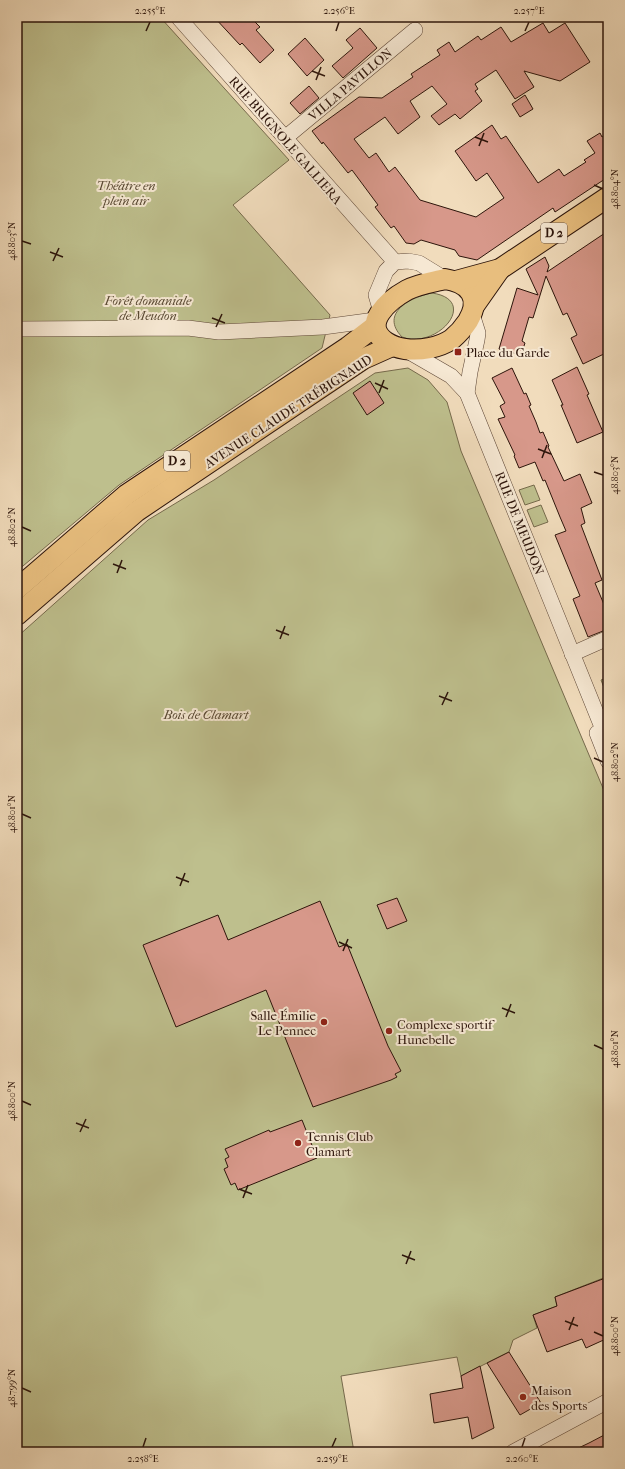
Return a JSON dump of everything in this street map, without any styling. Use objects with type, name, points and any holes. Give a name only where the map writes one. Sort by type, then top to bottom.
[{"type":"main road","name":"D 2","points":[[450,280],[500,269],[608,197]]},
{"type":"main road","name":"D 2","points":[[473,310],[500,269]]},
{"type":"main road","points":[[450,280],[464,285],[469,291],[474,298],[473,310],[464,327],[452,339],[432,348],[399,348],[380,338],[377,320],[390,302],[408,290],[450,280]]},
{"type":"main road","name":"AVENUE CLAUDE TRÉBIGNAUD","points":[[17,589],[126,495],[348,347],[377,320]]},
{"type":"main road","name":"AVENUE CLAUDE TRÉBIGNAUD","points":[[17,615],[137,511],[363,359],[399,348]]},
{"type":"street","name":"RUE BRIGNOLE GALLIERA","points":[[178,17],[395,262]]},
{"type":"street","name":"VILLA PAVILLON","points":[[285,138],[415,30]]},
{"type":"street","points":[[17,329],[188,328],[219,332],[323,327],[377,320],[376,295],[386,271],[395,262],[408,261],[419,263],[450,280]]},
{"type":"street","points":[[467,393],[478,333],[473,310]]},
{"type":"street","name":"RUE DE MEUDON","points":[[399,348],[451,376],[467,393],[608,742]]},
{"type":"street","points":[[572,654],[608,638]]},
{"type":"street","name":"RUE DE MEUDON","points":[[572,654],[571,664],[608,760]]},
{"type":"street","points":[[514,1452],[608,1401]]},
{"type":"green space","name":"Forêt domaniale de Meudon","points":[[17,17],[160,17],[289,160],[233,205],[330,315],[322,348],[119,485],[17,571]]},
{"type":"green space","points":[[432,293],[446,297],[453,305],[453,313],[448,322],[440,331],[429,337],[416,339],[402,337],[396,328],[394,321],[400,308],[415,298]]},
{"type":"green space","name":"Bois de Clamart","points":[[408,368],[428,380],[447,402],[461,451],[608,800],[608,1281],[606,1277],[555,1297],[557,1306],[533,1315],[537,1328],[513,1340],[509,1352],[461,1376],[457,1357],[341,1376],[354,1452],[17,1452],[17,637],[148,520],[214,480],[375,373]]},
{"type":"green space","points":[[534,485],[540,500],[525,505],[519,490]]},
{"type":"green space","points":[[541,505],[548,522],[534,527],[527,510]]},
{"type":"green space","points":[[606,678],[608,684],[608,698],[601,680]]},
{"type":"building","points":[[214,17],[250,17],[260,27],[256,30],[274,50],[260,63],[242,43],[240,45]]},
{"type":"building","points":[[543,23],[549,33],[565,23],[590,62],[560,81],[524,71],[534,87],[515,99],[496,70],[475,84],[478,89],[475,91],[482,101],[460,119],[455,114],[439,125],[431,116],[447,104],[432,86],[410,101],[420,117],[398,134],[385,117],[354,139],[369,158],[376,153],[389,172],[395,167],[420,200],[476,217],[504,198],[487,173],[476,181],[455,151],[492,125],[501,139],[506,136],[538,183],[559,169],[564,176],[586,162],[584,160],[595,153],[587,141],[600,133],[602,137],[608,133],[608,177],[555,212],[553,208],[477,260],[459,256],[455,250],[421,240],[414,244],[406,243],[394,226],[391,228],[375,207],[378,205],[352,170],[348,173],[312,131],[359,97],[382,98],[413,77],[411,74],[440,55],[437,50],[449,42],[455,52],[478,36],[481,40],[501,27],[511,42]]},
{"type":"building","points":[[360,28],[377,48],[343,78],[332,66],[353,48],[346,40]]},
{"type":"building","points":[[305,38],[324,60],[307,76],[288,54]]},
{"type":"building","points":[[309,86],[319,98],[300,114],[290,103]]},
{"type":"building","points":[[525,95],[533,109],[520,117],[512,104]]},
{"type":"building","points":[[608,231],[608,352],[583,364],[571,338],[577,335],[567,313],[563,315],[546,276],[533,318],[529,317],[522,341],[525,343],[521,355],[499,349],[517,288],[538,295],[526,269],[545,257],[549,266],[547,272]]},
{"type":"building","points":[[577,367],[603,432],[577,443],[552,380]]},
{"type":"building","points":[[512,368],[524,394],[526,393],[531,405],[529,406],[540,433],[543,432],[549,446],[548,447],[564,481],[580,474],[592,503],[581,508],[585,523],[581,525],[602,580],[595,583],[608,614],[608,629],[588,637],[573,599],[580,596],[555,535],[566,531],[545,480],[543,481],[535,462],[519,468],[514,456],[515,455],[498,419],[505,417],[500,406],[505,403],[492,378]]},
{"type":"building","points":[[370,381],[384,403],[367,415],[353,393]]},
{"type":"building","points":[[397,898],[407,921],[387,929],[377,905]]},
{"type":"building","name":"Salle Émilie Le Pennec","points":[[320,901],[339,947],[347,944],[388,1046],[401,1071],[395,1074],[397,1077],[391,1080],[313,1107],[266,990],[176,1027],[143,945],[218,915],[228,940]]},
{"type":"building","points":[[302,1120],[317,1158],[238,1190],[235,1183],[231,1185],[224,1169],[228,1167],[225,1159],[229,1157],[225,1149],[269,1130],[270,1132]]},
{"type":"building","points":[[608,1277],[608,1338],[586,1348],[582,1339],[547,1352],[533,1315],[557,1306],[555,1297]]},
{"type":"building","points":[[509,1352],[541,1403],[520,1415],[487,1363]]},
{"type":"building","points":[[480,1366],[494,1428],[472,1439],[468,1417],[434,1423],[430,1394],[463,1388],[461,1376]]},
{"type":"building","points":[[608,1433],[608,1452],[570,1452],[589,1443]]},
{"type":"place","name":"Place du Garde","points":[[458,352]]},
{"type":"place","name":"Salle Émilie Le Pennec","points":[[324,1022]]},
{"type":"place","name":"Complexe sportif Hunebelle","points":[[389,1031]]},
{"type":"place","name":"Tennis Club Clamart","points":[[298,1143]]},
{"type":"place","name":"Maison des Sports","points":[[523,1397]]},
{"type":"park label","name":"Théâtre en plein air","points":[[126,192]]}]
